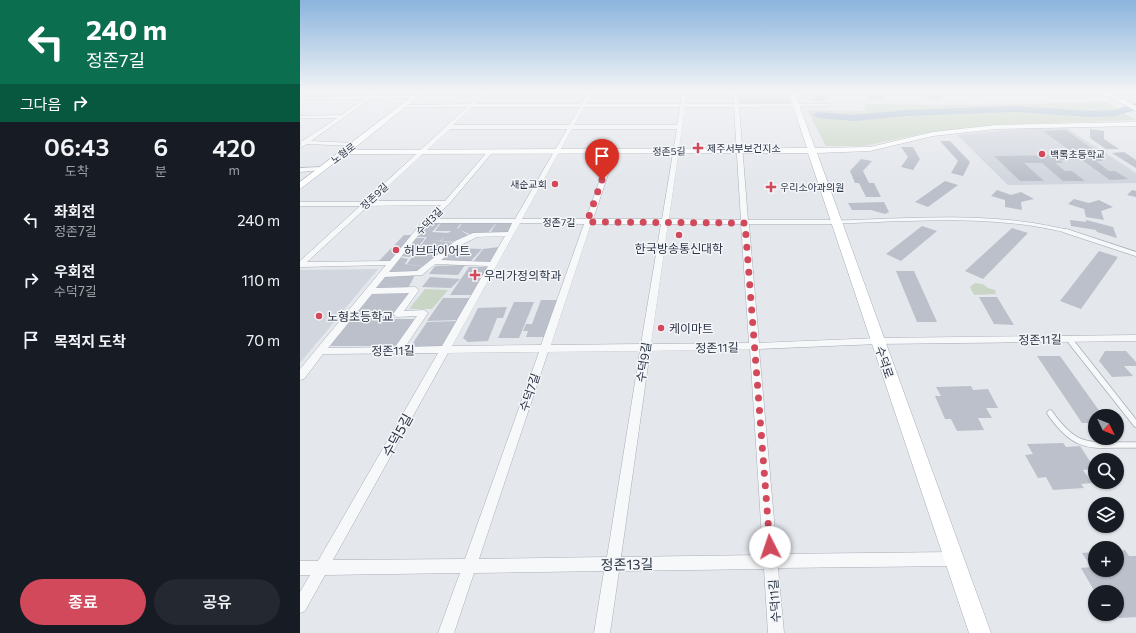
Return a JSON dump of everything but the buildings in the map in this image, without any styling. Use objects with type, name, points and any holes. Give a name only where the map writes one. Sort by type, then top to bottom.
[{"type":"main road","name":"노형로","points":[[300,186],[385,121]]},
{"type":"main road","name":"수덕로","points":[[801,121],[980,633]]},
{"type":"main road","name":"정존5길","points":[[344,152],[612,152],[870,149],[933,134],[996,128],[1136,124]]},
{"type":"street","points":[[300,146],[303,142],[334,121]]},
{"type":"street","name":"정존9길","points":[[300,265],[455,121]]},
{"type":"street","name":"수덕5길","points":[[300,606],[575,121]]},
{"type":"street","name":"수덕9길","points":[[602,633],[680,121]]},
{"type":"street","name":"수덕11길","points":[[738,121],[776,633]]},
{"type":"street","points":[[448,127],[679,127]]},
{"type":"street","points":[[303,142],[354,145]]},
{"type":"street","name":"수덕3길","points":[[300,376],[426,221],[447,202],[490,152]]},
{"type":"street","name":"수덕7길","points":[[446,633],[612,152]]},
{"type":"street","points":[[300,170],[322,170]]},
{"type":"street","points":[[300,204],[447,202]]},
{"type":"street","name":"정존7길","points":[[426,221],[745,223],[837,222]]},
{"type":"street","points":[[382,275],[419,273],[458,243],[476,234],[510,234]]},
{"type":"street","points":[[435,262],[493,264]]},
{"type":"street","points":[[300,265],[391,263]]},
{"type":"street","points":[[369,291],[415,290],[397,314],[424,313],[398,350]]},
{"type":"street","name":"정존11길","points":[[321,351],[754,346],[878,341],[1136,338]]},
{"type":"street","name":"정존13길","points":[[300,568],[771,563],[954,559]]},
{"type":"lane","points":[[837,222],[979,219],[1010,221],[1058,229],[1136,254]]},
{"type":"lane","points":[[1069,339],[1136,424]]},
{"type":"lane","points":[[1050,413],[1066,434],[1074,440],[1086,444],[1136,445]]},
{"type":"shaded area","name":"백록초등학교","points":[[1067,128],[1136,173],[1136,183],[1008,185],[957,135],[1019,129]]},
{"type":"shaded area","name":"노형초등학교","points":[[378,269],[300,363],[300,270]]},
{"type":"green space","points":[[813,121],[1121,121],[995,125],[931,132],[864,146],[826,146]]},
{"type":"green space","points":[[975,283],[983,284],[988,288],[995,290],[996,294],[974,295],[970,287]]},
{"type":"green space","points":[[425,289],[448,290],[432,309],[409,309]]},
{"type":"place","name":"제주서부보건지소","points":[[698,148]]},
{"type":"place","name":"백록초등학교","points":[[1042,154]]},
{"type":"place","name":"새순교회","points":[[555,184]]},
{"type":"place","name":"우리소아과의원","points":[[771,187]]},
{"type":"place","name":"한국방송통신대학","points":[[679,235]]},
{"type":"place","name":"허브다이어트","points":[[396,250]]},
{"type":"place","name":"우리가정의학과","points":[[475,275]]},
{"type":"place","name":"노형초등학교","points":[[319,316]]},
{"type":"place","name":"케이마트","points":[[661,328]]},
{"type":"route","points":[[602,180],[587,222],[745,223],[770,547]]}]
